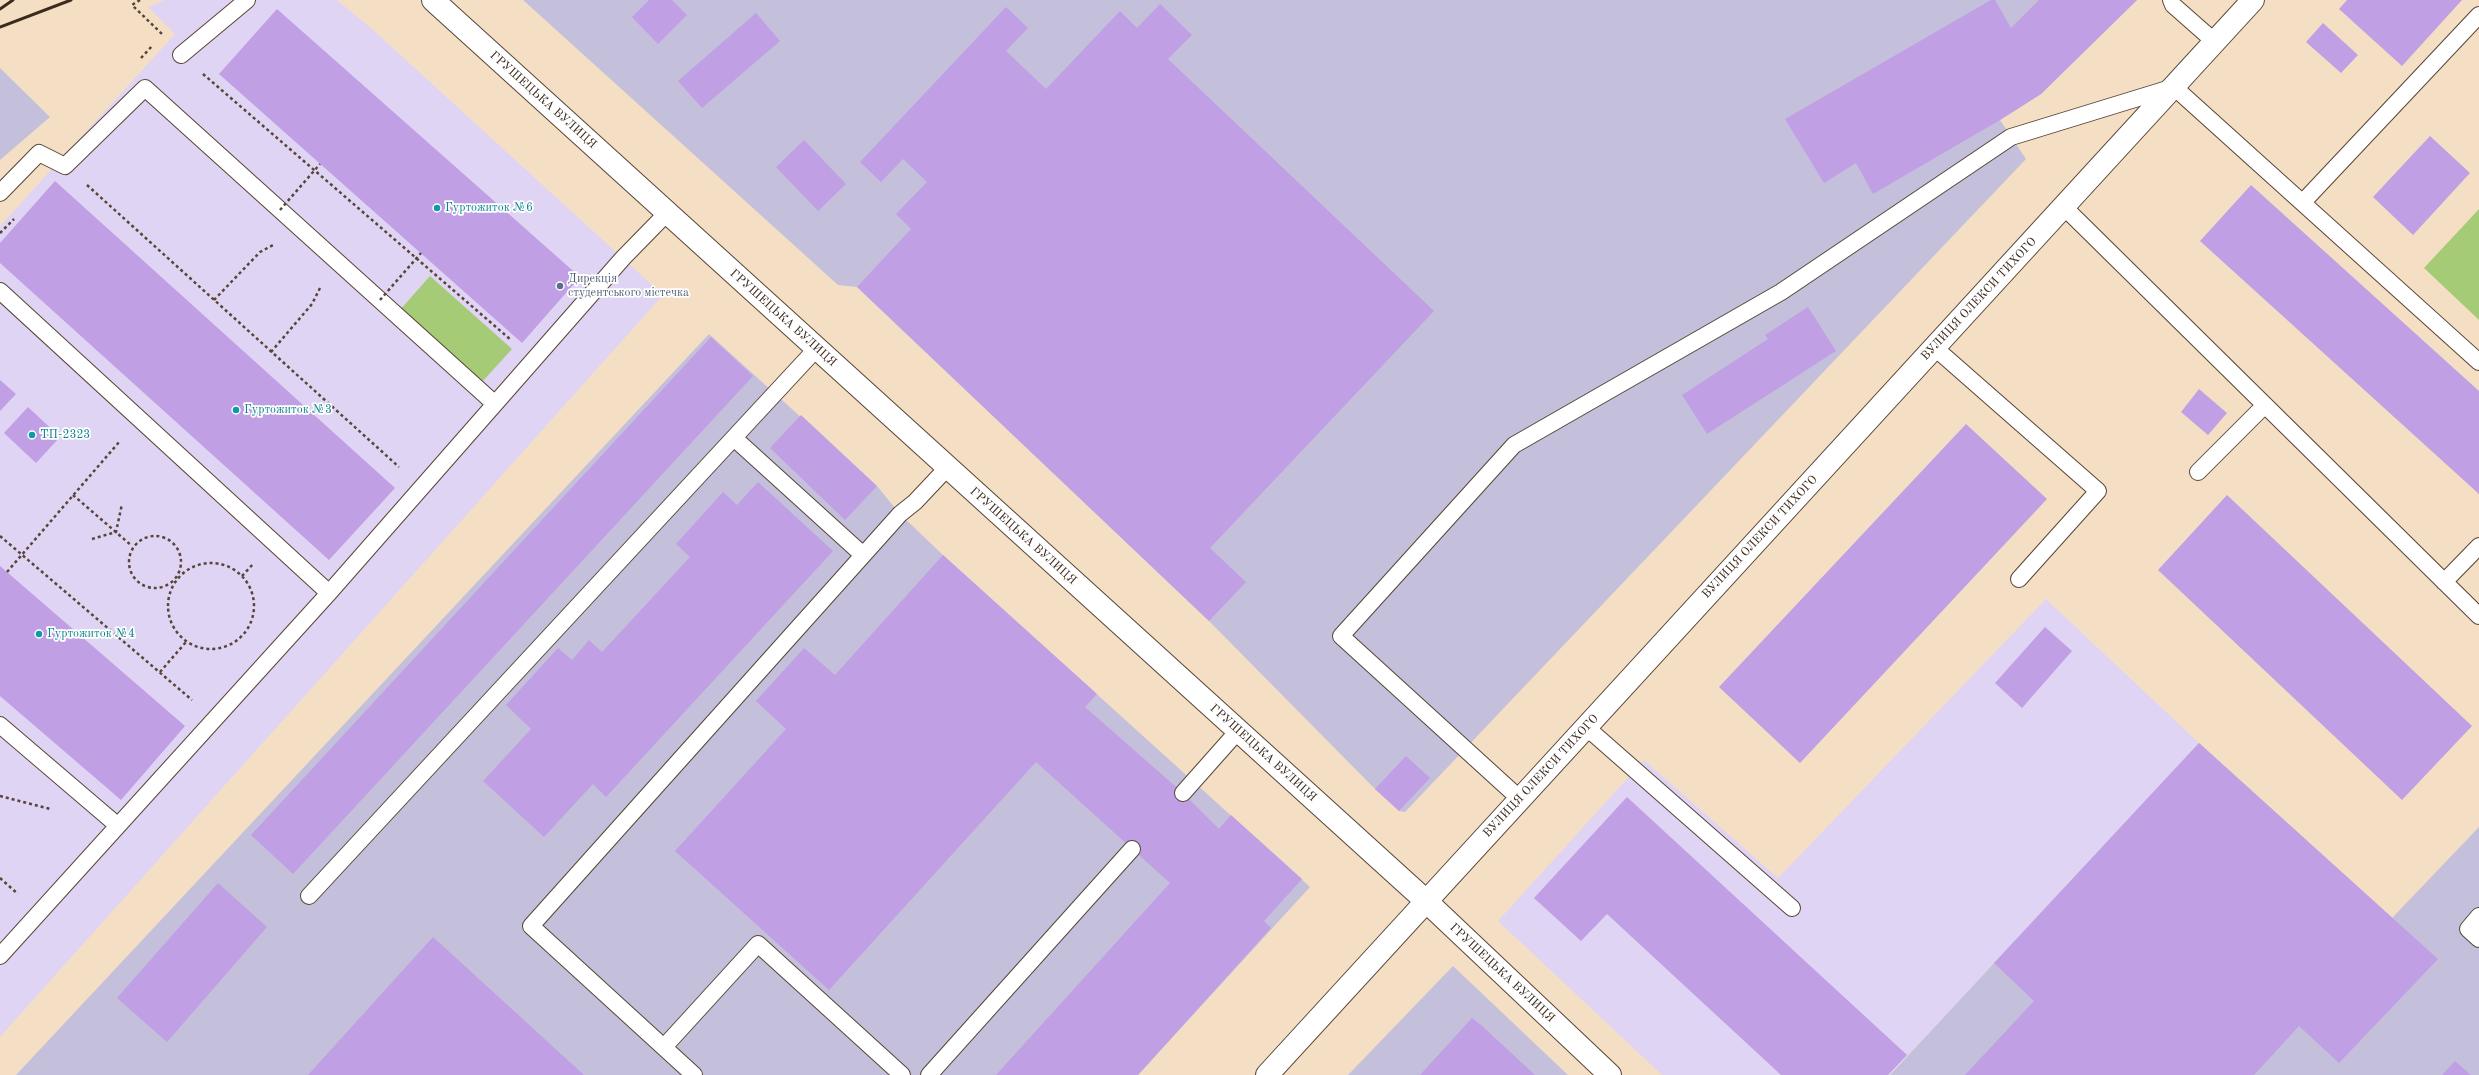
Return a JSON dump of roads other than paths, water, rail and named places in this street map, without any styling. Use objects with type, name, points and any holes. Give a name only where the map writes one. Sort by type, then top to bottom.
[{"type":"street","name":"ГРУШЕЦЬКА ВУЛИЦЯ","points":[[433,0],[1426,901],[1610,1075]]},
{"type":"street","name":"ВУЛИЦЯ ОЛЕКСИ ТИХОГО","points":[[1267,1075],[2254,0]]},
{"type":"lane","points":[[181,55],[247,0]]},
{"type":"lane","points":[[2171,0],[2173,5],[2215,42]]},
{"type":"lane","points":[[2303,202],[2479,15]]},
{"type":"lane","points":[[1520,799],[1341,636],[1514,445],[1781,292],[2011,137],[2174,87],[2479,362]]},
{"type":"lane","points":[[0,194],[39,153],[65,166],[146,88],[495,404]]},
{"type":"lane","points":[[2064,206],[2479,616]]},
{"type":"lane","points":[[0,956],[116,825],[216,719],[329,593],[623,258],[667,213]]},
{"type":"lane","points":[[0,291],[329,593]]},
{"type":"lane","points":[[309,896],[817,348]]},
{"type":"lane","points":[[1935,348],[2098,491],[2019,579]]},
{"type":"lane","points":[[2198,472],[2265,405]]},
{"type":"lane","points":[[734,438],[863,555]]},
{"type":"lane","points":[[694,1075],[531,926],[863,555],[948,467]]},
{"type":"lane","points":[[2444,582],[2479,546]]},
{"type":"lane","points":[[0,725],[116,825]]},
{"type":"lane","points":[[1586,727],[1792,908]]},
{"type":"lane","points":[[1183,793],[1238,730]]},
{"type":"lane","points":[[929,1075],[1132,849]]},
{"type":"lane","points":[[2479,916],[2468,929],[2479,939]]},
{"type":"lane","points":[[664,1048],[758,944],[902,1075]]},
{"type":"railway","points":[[0,9],[13,0]]},
{"type":"railway","points":[[0,27],[71,0]]},
{"type":"place","name":"Гуртожиток №6","points":[[437,208]]},
{"type":"place","name":"Дирекція студентського містечка","points":[[560,286]]},
{"type":"place","name":"Гуртожиток №3","points":[[236,410]]},
{"type":"place","name":"ТП-2323","points":[[32,435]]},
{"type":"place","name":"Гуртожиток №4","points":[[39,634]]}]
